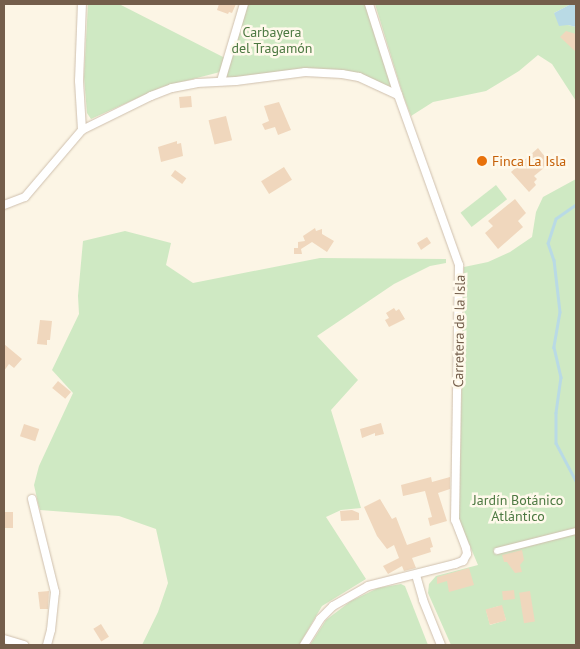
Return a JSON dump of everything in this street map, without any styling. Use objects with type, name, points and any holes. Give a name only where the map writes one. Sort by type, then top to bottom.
[{"type":"street","points":[[82,4],[79,81],[82,130]]},
{"type":"street","points":[[221,81],[244,4]]},
{"type":"street","name":"Carretera de la Isla","points":[[304,645],[320,619],[333,606],[368,586],[416,575],[463,561],[467,554],[455,520],[461,280],[459,265],[398,95],[369,4]]},
{"type":"street","points":[[4,205],[24,197],[82,130],[151,96],[172,88],[306,72],[359,77],[398,95]]},
{"type":"street","points":[[32,500],[55,592],[51,630],[47,645]]},
{"type":"street","points":[[497,551],[576,531]]},
{"type":"street","points":[[416,575],[422,600],[441,645]]},
{"type":"street","points":[[4,639],[24,645]]},
{"type":"green space","points":[[88,4],[119,4],[225,58],[220,72],[162,87],[91,119],[87,113],[84,77]]},
{"type":"green space","name":"Carbayera del Tragamón","points":[[244,4],[369,4],[398,95],[359,77],[305,72],[221,81]]},
{"type":"green space","points":[[375,4],[571,4],[554,13],[568,25],[576,27],[576,101],[552,64],[538,55],[519,71],[486,91],[433,102],[411,116]]},
{"type":"green space","name":"Jardín Botánico Atlántico","points":[[576,179],[576,645],[451,645],[428,593],[429,584],[436,576],[478,565],[459,520],[464,267],[488,262],[510,252],[532,237],[536,212],[543,197]],"holes":[[[499,606],[506,620],[490,625],[486,610]]]},
{"type":"green space","points":[[496,185],[507,199],[472,227],[461,213]]},
{"type":"green space","points":[[125,231],[171,243],[166,265],[193,283],[320,258],[446,259],[446,263],[430,266],[394,284],[317,336],[358,380],[331,410],[361,508],[341,510],[326,517],[366,579],[322,606],[299,645],[142,645],[158,612],[168,583],[156,529],[119,516],[40,510],[34,485],[39,466],[73,393],[52,370],[79,314],[78,296],[83,241]]},
{"type":"green space","points":[[401,584],[405,586],[428,645],[310,645],[326,620],[351,601],[378,588]]},
{"type":"water","points":[[571,4],[576,4],[576,27],[568,25],[559,26],[554,13]]},
{"type":"building","points":[[219,4],[236,4],[232,13],[229,12],[228,14],[217,10]]},
{"type":"building","points":[[566,31],[576,34],[576,52],[560,37]]},
{"type":"building","points":[[191,96],[192,107],[180,108],[179,97]]},
{"type":"building","points":[[279,102],[291,130],[278,135],[275,127],[265,130],[262,124],[269,121],[264,106]]},
{"type":"building","points":[[226,116],[232,140],[215,145],[209,120]]},
{"type":"building","points":[[177,141],[177,144],[181,143],[183,156],[161,162],[158,147]]},
{"type":"building","points":[[538,148],[550,163],[534,176],[537,179],[534,182],[536,185],[529,192],[511,172]]},
{"type":"building","points":[[284,167],[292,180],[269,194],[261,181]]},
{"type":"building","points":[[175,170],[186,178],[182,184],[171,176]]},
{"type":"building","points":[[515,199],[526,213],[518,221],[523,227],[498,249],[485,233],[493,226],[488,221]]},
{"type":"building","points":[[315,228],[316,231],[322,229],[322,234],[334,241],[327,252],[312,242],[301,249],[302,254],[294,254],[294,248],[298,248],[298,242],[305,241],[303,236]]},
{"type":"building","points":[[427,237],[431,243],[421,250],[417,243]]},
{"type":"building","points":[[394,308],[396,311],[399,309],[405,319],[389,327],[385,320],[389,318],[386,313]]},
{"type":"building","points":[[40,320],[52,321],[50,340],[47,340],[47,345],[37,344]]},
{"type":"building","points":[[4,344],[22,359],[14,368],[9,364],[4,371]]},
{"type":"building","points":[[58,381],[71,392],[65,399],[52,388]]},
{"type":"building","points":[[381,423],[384,434],[375,436],[375,433],[362,438],[360,429]]},
{"type":"building","points":[[24,424],[39,429],[35,441],[20,436]]},
{"type":"building","points":[[431,477],[432,482],[450,477],[450,489],[438,493],[447,521],[430,526],[428,518],[432,517],[425,491],[403,496],[401,485]]},
{"type":"building","points":[[380,499],[392,519],[396,517],[407,545],[430,537],[433,547],[430,548],[431,552],[412,558],[416,568],[404,571],[402,566],[388,574],[383,566],[399,558],[394,545],[387,549],[377,536],[364,507]]},
{"type":"building","points":[[352,510],[359,513],[359,520],[341,521],[340,511]]},
{"type":"building","points":[[4,512],[13,512],[13,528],[4,528]]},
{"type":"building","points":[[522,550],[524,560],[520,565],[522,572],[515,573],[507,562],[504,562],[502,555]]},
{"type":"building","points":[[469,568],[474,585],[449,592],[447,581],[437,584],[437,577]]},
{"type":"building","points":[[514,590],[515,599],[503,600],[502,591]]},
{"type":"building","points":[[49,591],[48,609],[40,609],[38,592]]},
{"type":"building","points":[[530,591],[535,622],[524,623],[519,593]]},
{"type":"building","points":[[502,605],[506,620],[490,625],[486,609]]},
{"type":"building","points":[[101,624],[109,637],[101,641],[93,629]]},
{"type":"waterway","points":[[576,205],[556,219],[548,243],[554,260],[560,312],[554,347],[561,377],[556,413],[556,443],[576,481]]},
{"type":"place","name":"Finca La Isla","points":[[482,161]]}]
